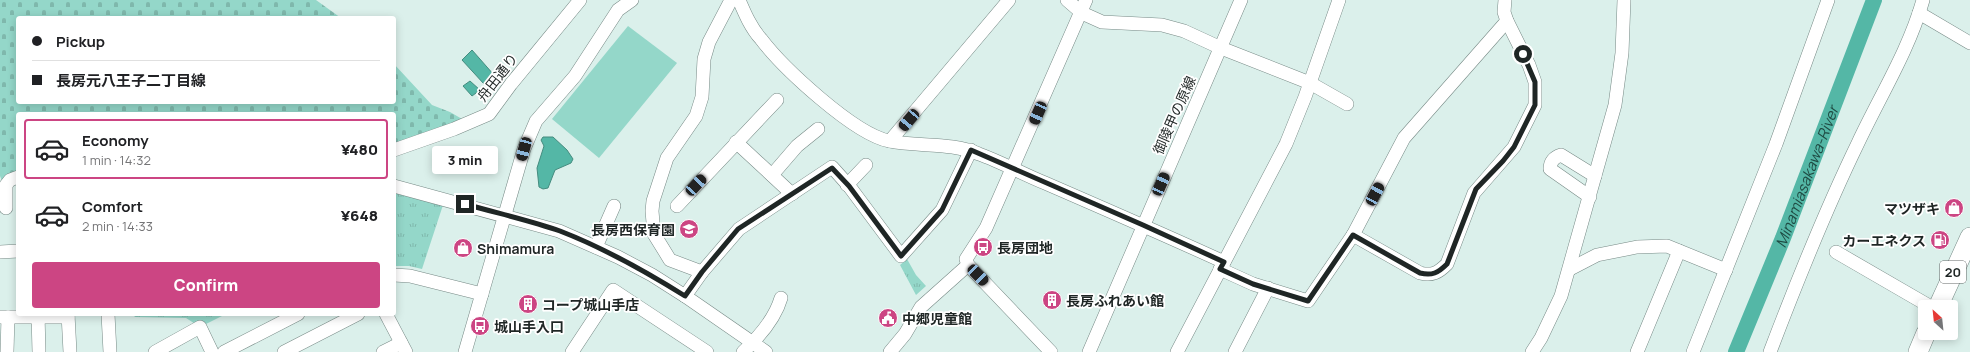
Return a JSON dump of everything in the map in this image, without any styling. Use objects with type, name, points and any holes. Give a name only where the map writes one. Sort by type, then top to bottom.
[{"type":"highway","name":"20","points":[[1941,300],[1970,237]]},
{"type":"highway","points":[[1918,352],[1923,340]]},
{"type":"street","name":"舟田通り","points":[[396,149],[454,129],[489,114],[519,73],[580,0]]},
{"type":"street","points":[[465,352],[506,216],[524,149],[536,120],[575,76],[618,10],[632,0]]},
{"type":"street","points":[[702,272],[670,260],[654,234],[652,211],[653,201],[667,158],[696,116],[702,97],[704,59],[709,42],[731,0]]},
{"type":"street","points":[[739,0],[747,18],[760,39],[777,58],[851,123],[880,138],[890,141],[971,150],[1143,225],[1222,266],[1253,284],[1308,301],[1353,235],[1404,138],[1507,21]]},
{"type":"street","points":[[890,141],[1010,0]]},
{"type":"street","points":[[1067,0],[1082,13],[1102,22],[1162,25],[1184,31],[1221,48],[1310,83],[1347,104]]},
{"type":"street","points":[[1052,352],[968,265],[966,259],[986,228],[1082,13],[1086,0]]},
{"type":"street","name":"御陵甲の原線","points":[[1089,352],[1242,0]]},
{"type":"street","points":[[1178,352],[1286,144],[1310,83],[1339,0]]},
{"type":"street","points":[[1353,235],[1420,273],[1428,275],[1440,272],[1447,264],[1476,189],[1503,161],[1514,147],[1535,105],[1536,88],[1533,75],[1507,21],[1504,12],[1505,0]]},
{"type":"street","points":[[1532,352],[1544,333],[1561,296],[1570,269],[1615,105],[1622,52],[1624,0]]},
{"type":"street","points":[[1693,352],[1782,131],[1828,0]]},
{"type":"street","points":[[1770,352],[1814,239],[1831,200],[1893,74],[1923,0]]},
{"type":"street","points":[[1919,13],[1970,43]]},
{"type":"street","points":[[677,206],[777,100]]},
{"type":"street","points":[[772,175],[797,146],[818,129]]},
{"type":"street","points":[[736,142],[792,194]]},
{"type":"street","points":[[685,296],[702,272],[738,229],[832,168],[847,185],[901,256],[942,210],[971,150]]},
{"type":"street","points":[[1590,197],[1550,169],[1550,164],[1556,156],[1561,155],[1595,176]]},
{"type":"street","points":[[847,185],[866,165]]},
{"type":"street","points":[[8,208],[3,182],[16,178]]},
{"type":"street","points":[[396,187],[559,231],[652,275],[685,296],[748,347],[766,352]]},
{"type":"street","points":[[596,248],[608,209]]},
{"type":"street","points":[[1570,269],[1597,255],[1637,247],[1667,246],[1726,270]]},
{"type":"street","points":[[1637,352],[1679,251]]},
{"type":"street","points":[[0,252],[16,252]]},
{"type":"street","points":[[1836,252],[1919,300]]},
{"type":"street","points":[[890,352],[905,334],[921,307],[968,265]]},
{"type":"street","points":[[396,275],[410,276],[482,294]]},
{"type":"street","points":[[1235,352],[1268,288]]},
{"type":"street","points":[[572,352],[613,290],[700,351]]},
{"type":"street","points":[[748,347],[778,308],[781,298]]},
{"type":"street","points":[[38,316],[39,352]]},
{"type":"street","points":[[7,352],[4,317],[68,316],[70,352]]},
{"type":"street","points":[[108,316],[110,352]]},
{"type":"street","points":[[224,352],[294,316]]},
{"type":"street","points":[[284,352],[354,316]]},
{"type":"street","points":[[383,352],[403,347],[387,316]]},
{"type":"street","points":[[155,352],[200,327],[212,352]]},
{"type":"green space","points":[[0,0],[316,0],[338,16],[16,16],[16,104],[396,104],[396,66],[432,105],[450,112],[469,123],[396,149],[396,112],[16,112],[16,178],[2,181],[0,176]]},
{"type":"green space","points":[[628,26],[677,63],[599,158],[552,119]]},
{"type":"green space","points":[[396,193],[443,205],[422,269],[409,266],[396,266]]},
{"type":"green space","points":[[907,259],[916,275],[926,286],[916,295],[900,265]]},
{"type":"green space","points":[[134,316],[222,316],[200,327],[186,318]]},
{"type":"shaded area","points":[[472,50],[494,75],[484,84],[462,60]]},
{"type":"shaded area","points":[[470,81],[480,90],[472,96],[463,86]]},
{"type":"shaded area","points":[[543,137],[553,137],[567,150],[573,159],[571,163],[555,170],[548,188],[543,189],[539,187],[537,168],[544,146],[541,140]]},
{"type":"waterway","name":"Minamiasakawa-River","points":[[1736,352],[1783,238],[1874,0]]},
{"type":"place","name":"マツザキ","points":[[1954,208]]},
{"type":"place","name":"長房西保育園","points":[[689,229]]},
{"type":"place","name":"カーエネクス","points":[[1940,240]]},
{"type":"place","name":"長房団地","points":[[983,247]]},
{"type":"place","name":"Shimamura","points":[[463,248]]},
{"type":"place","name":"長房ふれあい館","points":[[1052,300]]},
{"type":"place","name":"コープ城山手店","points":[[528,304]]},
{"type":"place","name":"中郷児童館","points":[[888,318]]},
{"type":"place","name":"城山手入口","points":[[480,326]]},
{"type":"route","points":[[465,204],[559,231],[618,257],[652,275],[685,296],[702,272],[738,229],[832,168],[849,186],[901,256],[942,210],[971,150],[1224,262],[1220,269],[1253,284],[1308,301],[1353,235],[1420,273],[1428,275],[1440,272],[1447,264],[1476,189],[1503,161],[1514,147],[1535,105],[1535,82],[1523,54]]}]
